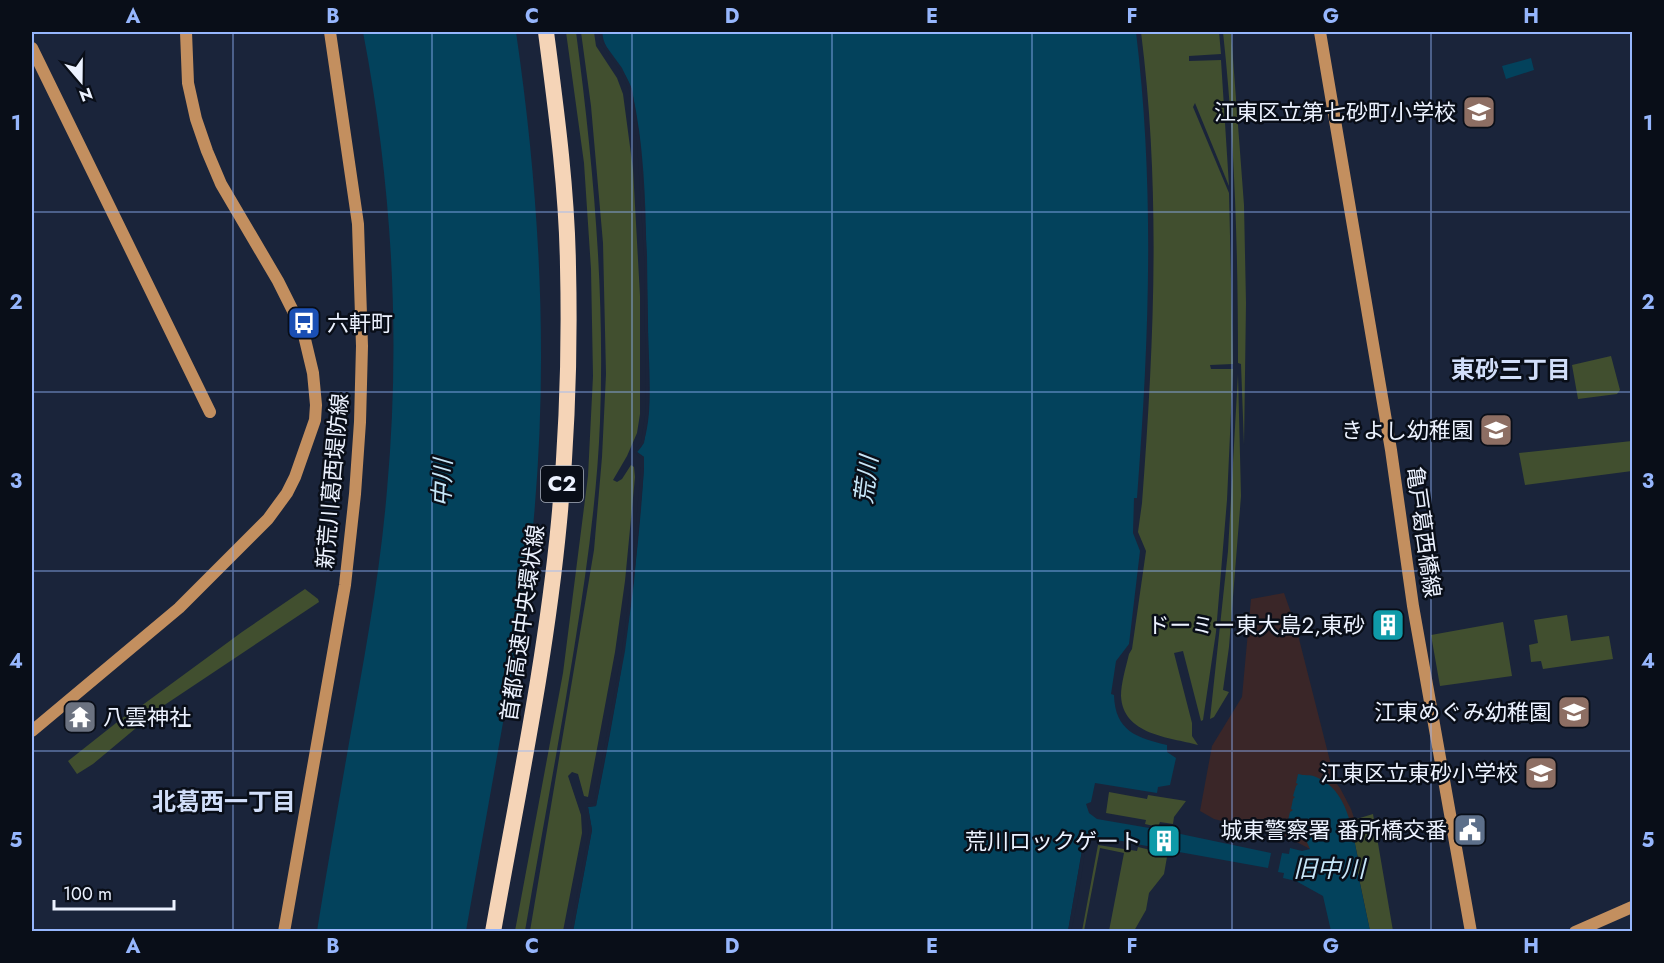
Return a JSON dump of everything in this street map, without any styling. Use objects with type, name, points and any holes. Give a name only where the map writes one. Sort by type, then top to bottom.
[{"type":"highway","name":"首都高速中央環状線","points":[[483,932],[540,597],[552,480],[557,369],[557,259],[550,152],[535,32]]},
{"type":"highway","name":"首都高速中央環状線","points":[[493,932],[543,644],[559,522],[566,426],[569,349],[568,265],[558,125],[546,32]]},
{"type":"main road","points":[[32,731],[179,608],[268,519],[287,493],[295,477],[315,420],[313,373],[303,331],[278,281],[221,184],[196,119],[188,83],[186,32]]},
{"type":"main road","name":"新荒川葛西堤防線","points":[[284,932],[345,585],[360,422],[362,346],[358,224],[330,32]]},
{"type":"main road","name":"亀戸葛西橋線","points":[[1320,32],[1391,450],[1413,606],[1471,932]]},
{"type":"main road","points":[[32,48],[210,412]]},
{"type":"main road","points":[[1575,932],[1632,908]]},
{"type":"shaded area","points":[[1284,593],[1296,627],[1330,761],[1332,778],[1351,809],[1360,836],[1310,849],[1289,838],[1214,819],[1200,811],[1212,746],[1242,697],[1251,599]]},
{"type":"green space","points":[[566,32],[576,32],[588,129],[596,226],[601,324],[599,450],[587,564],[562,720],[525,931],[515,931],[563,673],[588,476],[593,376],[591,269],[584,163]]},
{"type":"green space","points":[[581,32],[594,32],[596,46],[617,78],[623,94],[633,169],[640,296],[640,414],[637,433],[613,480],[617,482],[622,479],[631,465],[634,467],[625,581],[615,652],[588,797],[584,796],[578,774],[572,772],[568,776],[581,815],[582,833],[563,931],[530,931],[594,550],[602,457],[606,374],[603,243],[591,106]]},
{"type":"green space","points":[[1141,32],[1219,32],[1221,54],[1189,56],[1189,61],[1221,60],[1229,186],[1195,103],[1193,107],[1229,193],[1233,364],[1210,365],[1211,369],[1233,369],[1227,500],[1216,632],[1203,720],[1201,721],[1183,651],[1174,653],[1192,723],[1192,736],[1198,745],[1161,736],[1139,727],[1124,709],[1121,696],[1124,675],[1132,649],[1146,551],[1138,532],[1150,385],[1154,268],[1151,150]]},
{"type":"green space","points":[[1223,32],[1231,32],[1244,205],[1246,303],[1244,445],[1241,364],[1238,363],[1233,156]]},
{"type":"green space","points":[[1611,356],[1620,390],[1617,394],[1578,399],[1572,365]]},
{"type":"green space","points":[[1238,374],[1241,496],[1229,647],[1223,690],[1229,692],[1214,717],[1210,719],[1228,551]]},
{"type":"green space","points":[[1632,441],[1632,471],[1525,485],[1519,453]]},
{"type":"green space","points":[[305,589],[319,602],[160,708],[93,764],[77,774],[68,761],[135,708],[137,709]]},
{"type":"green space","points":[[1567,615],[1571,641],[1609,636],[1613,659],[1543,669],[1541,661],[1531,662],[1529,645],[1538,643],[1534,620]]},
{"type":"green space","points":[[1503,622],[1512,676],[1440,686],[1431,635]]},
{"type":"green space","points":[[1109,792],[1147,799],[1148,795],[1186,801],[1174,817],[1173,824],[1160,822],[1158,827],[1145,824],[1146,820],[1106,813]]},
{"type":"green space","points":[[1373,814],[1393,931],[1370,931],[1355,859],[1358,858],[1350,821]]},
{"type":"green space","points":[[1098,845],[1137,851],[1138,847],[1167,857],[1164,874],[1149,893],[1146,910],[1134,931],[1109,931],[1124,853],[1100,848],[1084,931],[1082,931]]},
{"type":"water","name":"中川","points":[[363,32],[516,32],[531,155],[540,279],[541,341],[538,465],[533,527],[524,599],[466,931],[317,931],[376,585],[384,522],[391,432],[393,317],[391,260],[381,146]]},
{"type":"water","name":"荒川","points":[[602,32],[1136,32],[1142,90],[1148,207],[1145,381],[1133,533],[1140,551],[1129,644],[1116,661],[1111,694],[1114,695],[1118,717],[1123,725],[1137,736],[1167,745],[1167,752],[1176,758],[1170,785],[1158,787],[1157,793],[1095,783],[1091,802],[1086,804],[1089,813],[1097,819],[1161,830],[1158,848],[1092,836],[1080,842],[1082,850],[1068,931],[573,932],[592,830],[588,807],[596,806],[626,638],[637,553],[644,468],[644,457],[637,452],[644,441],[650,399],[644,177],[641,148],[632,91],[607,47]]},
{"type":"water","points":[[1531,58],[1534,70],[1506,79],[1502,66]]},
{"type":"water","name":"旧中川","points":[[1298,774],[1314,776],[1327,783],[1342,801],[1351,823],[1358,859],[1355,860],[1370,931],[1331,931],[1323,896],[1296,881],[1283,878],[1284,873],[1278,872],[1282,853],[1289,854],[1290,848],[1302,851],[1310,849],[1301,829],[1287,824],[1290,812],[1293,810],[1291,809],[1298,784],[1296,783]]},
{"type":"water","points":[[1171,832],[1271,853],[1268,868],[1168,850]]},
{"type":"pier","points":[[599,32],[602,32],[603,42],[622,68],[632,89],[640,141],[647,256],[649,409],[644,443],[637,452],[644,457],[644,468],[634,582],[625,651],[596,806],[588,807],[592,830],[573,931],[570,932],[589,830],[585,806],[594,803],[622,650],[631,581],[641,467],[641,458],[634,452],[641,442],[646,409],[644,256],[637,142],[629,90],[620,70],[600,43]]},
{"type":"pier","points":[[1092,836],[1139,844],[1138,847],[1092,839],[1083,844],[1085,851],[1071,932],[1068,931],[1082,851],[1079,845],[1085,838]]},
{"type":"place","name":"江東区立第七砂町小学校","points":[[1479,112]]},
{"type":"place","name":"六軒町","points":[[304,323]]},
{"type":"place","name":"きよし幼稚園","points":[[1496,430]]},
{"type":"place","name":"ドーミー東大島２,東砂","points":[[1388,625]]},
{"type":"place","name":"江東めぐみ幼稚園","points":[[1574,712]]},
{"type":"place","name":"八雲神社","points":[[80,717]]},
{"type":"place","name":"江東区立東砂小学校","points":[[1541,773]]},
{"type":"place","name":"城東警察署 番所橋交番","points":[[1470,830]]},
{"type":"place","name":"荒川ロックゲート","points":[[1164,841]]},
{"type":"district","name":"東砂三丁目","points":[[1511,369]]},
{"type":"district","name":"北葛西一丁目","points":[[224,801]]}]
